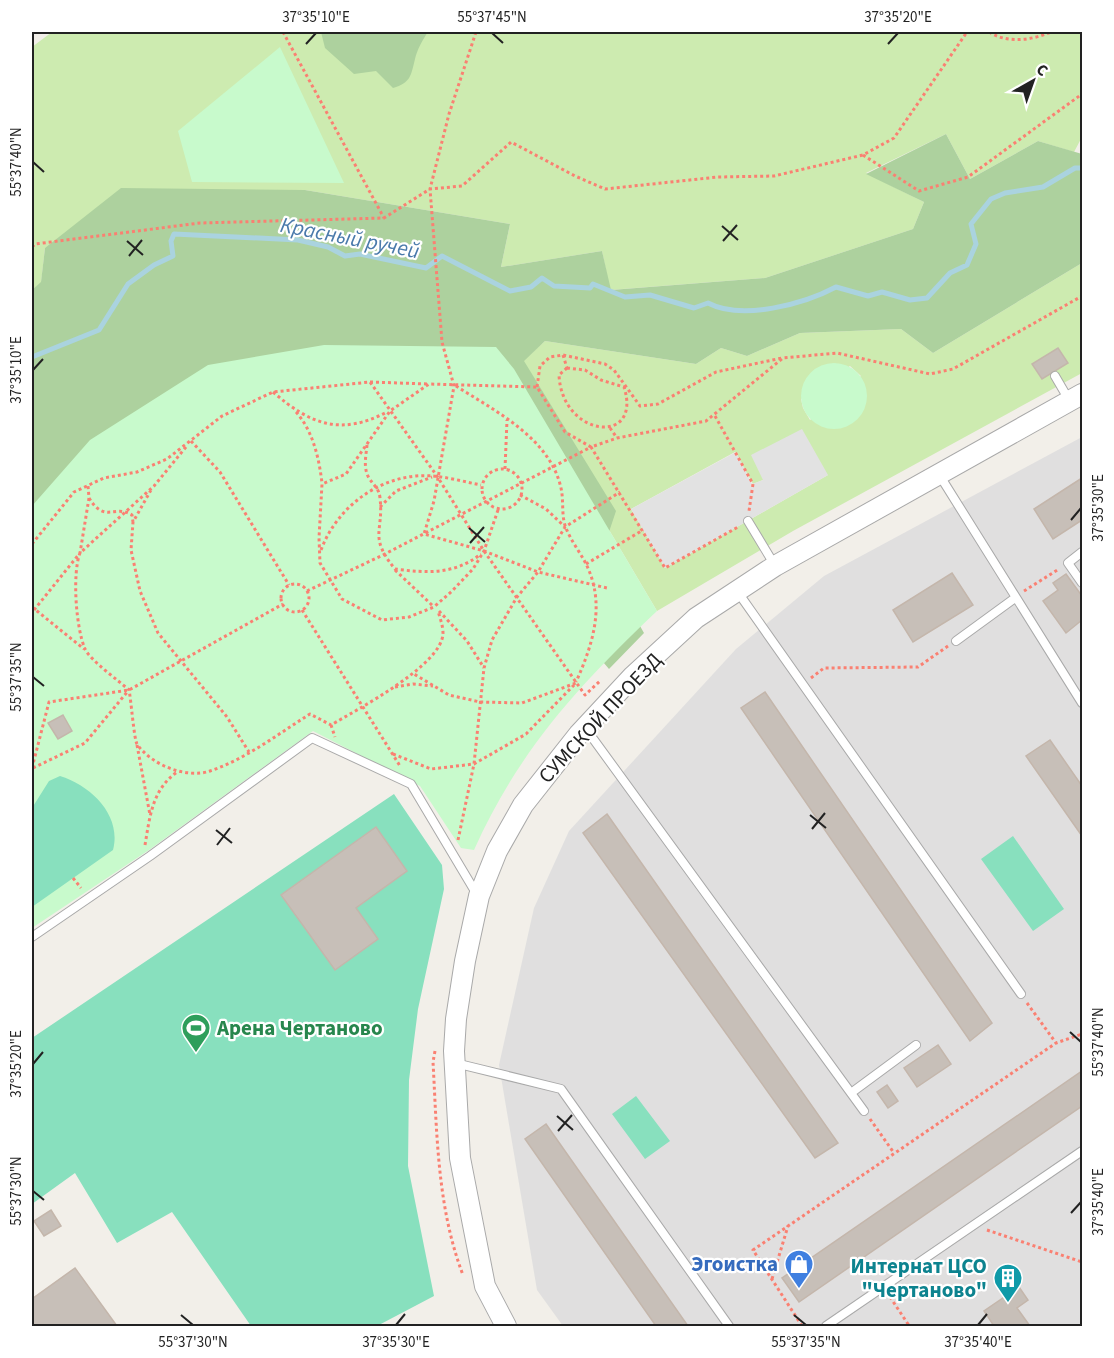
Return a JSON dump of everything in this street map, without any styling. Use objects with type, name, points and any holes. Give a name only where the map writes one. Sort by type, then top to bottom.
[{"type":"street","name":"СУМСКОЙ ПРОЕЗД","points":[[506,1326],[485,1287],[460,1158],[455,1063],[456,1019],[479,896],[497,851],[523,805],[550,768],[633,676],[696,618],[775,566],[1076,398]]},
{"type":"lane","points":[[1055,376],[1076,398]]},
{"type":"lane","points":[[939,474],[1083,703]]},
{"type":"lane","points":[[748,521],[775,566]]},
{"type":"lane","points":[[1083,552],[1068,563],[1083,583]]},
{"type":"lane","points":[[736,590],[1021,993]]},
{"type":"lane","points":[[956,640],[1015,598]]},
{"type":"lane","points":[[585,728],[864,1110]]},
{"type":"lane","points":[[32,937],[150,856],[312,738],[411,784],[479,896]]},
{"type":"lane","points":[[851,1093],[916,1045]]},
{"type":"lane","points":[[455,1063],[561,1089],[729,1326]]},
{"type":"lane","points":[[826,1326],[975,1227],[1083,1151]]},
{"type":"path","points":[[283,32],[384,218]]},
{"type":"path","points":[[424,534],[454,386],[442,342],[430,189],[449,114],[476,32]]},
{"type":"path","points":[[32,247],[35,244],[200,223],[384,218],[430,189],[462,186],[511,142],[605,189],[718,177],[774,176],[863,155],[894,138],[967,32]]},
{"type":"path","points":[[989,32],[996,36],[1024,40],[1051,32]]},
{"type":"path","points":[[863,155],[919,191],[968,177],[1083,94]]},
{"type":"path","points":[[715,416],[753,484],[748,521],[665,568],[591,447],[565,432],[537,387],[540,366],[550,357],[563,355],[605,364],[614,370],[624,387],[640,406],[658,404],[716,372],[783,358],[837,353],[930,374],[953,369],[1083,296]]},
{"type":"path","points":[[563,355],[567,368]]},
{"type":"path","points":[[307,591],[383,555],[591,447],[618,438],[706,421],[715,416],[783,358]]},
{"type":"path","points":[[618,438],[610,428],[588,424],[567,405],[561,394],[559,375],[567,368],[585,370],[601,381],[624,387]]},
{"type":"path","points":[[32,544],[74,492],[104,478],[137,472],[167,459],[222,416],[273,392],[370,382],[537,387]]},
{"type":"path","points":[[370,382],[437,476],[484,551],[585,695],[600,681]]},
{"type":"path","points":[[295,411],[320,422],[343,427],[367,423],[390,411],[429,384]]},
{"type":"path","points":[[454,386],[507,420],[544,450],[554,466],[561,487],[565,527]]},
{"type":"path","points":[[610,428],[620,421],[626,411],[628,404],[624,387]]},
{"type":"path","points":[[273,392],[305,422],[312,437],[322,484],[320,563],[342,599],[382,620],[409,617],[435,607],[473,569],[484,551],[498,510]]},
{"type":"path","points":[[322,484],[346,474],[390,411]]},
{"type":"path","points":[[505,469],[507,420]]},
{"type":"path","points":[[150,816],[136,743],[129,690],[86,650],[33,609],[80,553],[154,486],[191,441]]},
{"type":"path","points":[[191,441],[220,472],[288,585]]},
{"type":"path","points":[[367,443],[365,465],[369,478],[377,487],[379,508],[377,529],[383,555],[467,641],[484,668]]},
{"type":"path","points":[[505,469],[512,471],[521,482],[519,501],[508,509],[498,510],[485,501],[481,485],[486,476],[495,470],[505,469]]},
{"type":"path","points":[[320,553],[341,516],[353,503],[377,487],[416,476],[437,476],[481,485]]},
{"type":"path","points":[[379,508],[388,497],[405,486],[437,476]]},
{"type":"path","points":[[86,650],[77,604],[75,566],[80,553],[89,498],[88,486]]},
{"type":"path","points":[[133,522],[154,486]]},
{"type":"path","points":[[454,856],[474,764],[484,668],[492,640],[517,597],[538,572],[565,527],[620,492]]},
{"type":"path","points":[[393,753],[431,769],[474,764],[526,734],[576,683],[589,653],[597,620],[594,584],[586,564],[565,527],[546,509],[520,495]]},
{"type":"path","points":[[89,498],[95,508],[104,513],[126,511],[132,515],[131,550],[140,591],[158,633],[227,717],[249,752]]},
{"type":"path","points":[[586,564],[643,530]]},
{"type":"path","points":[[424,534],[484,551],[538,572],[607,588]]},
{"type":"path","points":[[395,569],[428,572],[447,570],[466,565],[484,551]]},
{"type":"path","points":[[1015,598],[1068,563]]},
{"type":"path","points":[[299,584],[307,591],[308,602],[302,610],[291,611],[283,604],[282,594],[288,585],[299,584]]},
{"type":"path","points":[[32,768],[49,702],[129,690],[283,604]]},
{"type":"path","points":[[302,610],[411,784]]},
{"type":"path","points":[[136,743],[156,762],[178,771],[208,772],[249,752],[310,714],[331,725],[414,674],[436,650],[444,635],[438,611]]},
{"type":"path","points":[[802,685],[824,668],[918,667],[956,640]]},
{"type":"path","points":[[414,674],[449,694],[480,702],[522,703],[576,683]]},
{"type":"path","points":[[393,688],[413,684],[437,687]]},
{"type":"path","points":[[32,768],[84,743],[129,690]]},
{"type":"path","points":[[150,856],[144,848],[155,796],[165,781],[178,771]]},
{"type":"path","points":[[73,878],[83,890]]},
{"type":"path","points":[[1021,993],[1056,1043]]},
{"type":"path","points":[[802,1326],[753,1250],[1056,1043],[1083,1034]]},
{"type":"path","points":[[864,1110],[894,1153]]},
{"type":"path","points":[[772,1279],[788,1226]]},
{"type":"path","points":[[975,1227],[1083,1262]]},
{"type":"path","points":[[884,1288],[908,1324],[906,1326]]},
{"type":"shaded area","points":[[802,429],[828,475],[665,568],[631,509],[736,452],[752,484],[763,480],[751,455]]},
{"type":"shaded area","points":[[1082,437],[1082,1326],[563,1326],[537,1290],[499,1065],[534,908],[569,831],[736,649],[824,576]]},
{"type":"green space","points":[[52,32],[1082,32],[1082,137],[1074,152],[1038,141],[970,179],[946,134],[866,173],[924,202],[913,229],[765,278],[610,290],[602,251],[501,267],[510,224],[305,190],[45,248],[41,283],[32,290],[32,47]]},
{"type":"green space","points":[[321,32],[428,32],[417,52],[409,78],[403,84],[393,88],[376,71],[354,74],[325,48]]},
{"type":"green space","points":[[280,47],[344,183],[192,182],[178,131]]},
{"type":"green space","points":[[946,134],[970,179],[1038,141],[1082,154],[1082,263],[933,353],[901,329],[800,333],[747,356],[721,348],[696,364],[545,341],[524,361],[616,511],[601,556],[32,620],[32,290],[41,282],[45,248],[121,188],[305,190],[510,224],[501,267],[602,251],[611,290],[765,278],[913,229],[924,202],[866,174]]},
{"type":"green space","points":[[1082,263],[1082,373],[793,531],[657,611],[514,369],[545,341],[696,364],[721,348],[747,356],[800,333],[901,329],[933,353]],"holes":[[[850,366],[861,376],[810,420],[801,399]],[[735,452],[753,484],[763,480],[828,475],[665,568],[631,509]]]},
{"type":"green space","points":[[324,345],[496,347],[514,369],[657,611],[602,665],[553,721],[510,781],[474,850],[461,848],[420,786],[313,731],[149,850],[32,928],[32,506],[90,440],[208,365]]},
{"type":"green space","points":[[834,363],[847,365],[857,373],[865,383],[867,396],[865,409],[857,419],[847,427],[834,429],[821,427],[811,419],[803,409],[801,396],[803,383],[811,373],[821,365]]},
{"type":"green space","points":[[636,619],[644,633],[609,669],[598,656]]},
{"type":"green space","points":[[60,776],[83,787],[102,804],[113,825],[115,837],[113,850],[32,907],[32,808],[49,781]]},
{"type":"green space","points":[[394,794],[442,865],[444,889],[418,1009],[409,1080],[408,1166],[434,1296],[377,1326],[251,1326],[172,1212],[117,1243],[75,1173],[32,1204],[32,1038]]},
{"type":"green space","points":[[1013,836],[1064,909],[1033,931],[981,859]]},
{"type":"green space","points":[[636,1096],[670,1141],[645,1159],[612,1114]]},
{"type":"building","points":[[1058,348],[1068,363],[1042,379],[1032,364]]},
{"type":"building","points":[[1082,478],[1082,520],[1053,539],[1034,509]]},
{"type":"building","points":[[952,573],[973,605],[913,642],[893,610]]},
{"type":"building","points":[[1066,574],[1082,596],[1082,620],[1066,633],[1043,601],[1058,590],[1053,583]]},
{"type":"building","points":[[765,692],[992,1023],[970,1041],[741,708]]},
{"type":"building","points":[[63,715],[72,731],[58,739],[48,723]]},
{"type":"building","points":[[1050,740],[1082,786],[1082,836],[1026,756]]},
{"type":"building","points":[[607,814],[838,1143],[815,1158],[583,833]]},
{"type":"building","points":[[376,827],[407,871],[356,908],[378,939],[335,970],[281,895]]},
{"type":"building","points":[[938,1045],[951,1064],[917,1087],[904,1068]]},
{"type":"building","points":[[1082,1071],[1082,1106],[799,1302],[782,1278]]},
{"type":"building","points":[[887,1085],[898,1101],[888,1108],[877,1092]]},
{"type":"building","points":[[546,1124],[688,1326],[656,1326],[525,1139]]},
{"type":"building","points":[[51,1210],[61,1226],[44,1236],[34,1221]]},
{"type":"building","points":[[75,1268],[117,1326],[32,1326],[32,1299]]},
{"type":"building","name":"Интернат ЦСО \"Чертаново\"","points":[[1019,1287],[1028,1300],[1017,1308],[1030,1326],[994,1326],[984,1311]]},
{"type":"waterway","name":"Красный ручей","points":[[32,357],[99,330],[128,284],[154,265],[173,256],[171,241],[174,234],[298,240],[328,247],[345,256],[360,254],[426,268],[442,256],[510,291],[531,287],[542,278],[554,286],[590,288],[593,284],[625,297],[650,295],[694,308],[708,303],[738,310],[773,308],[807,299],[836,287],[868,296],[882,292],[910,300],[927,298],[950,273],[967,265],[976,244],[971,224],[991,199],[1005,193],[1043,187],[1075,168],[1082,168]]},
{"type":"place","name":"Арена Чертаново","points":[[196,1054]]},
{"type":"place","name":"Эгоистка","points":[[799,1290]]},
{"type":"place","name":"Интернат ЦСО \"Чертаново\"","points":[[1008,1304]]}]
